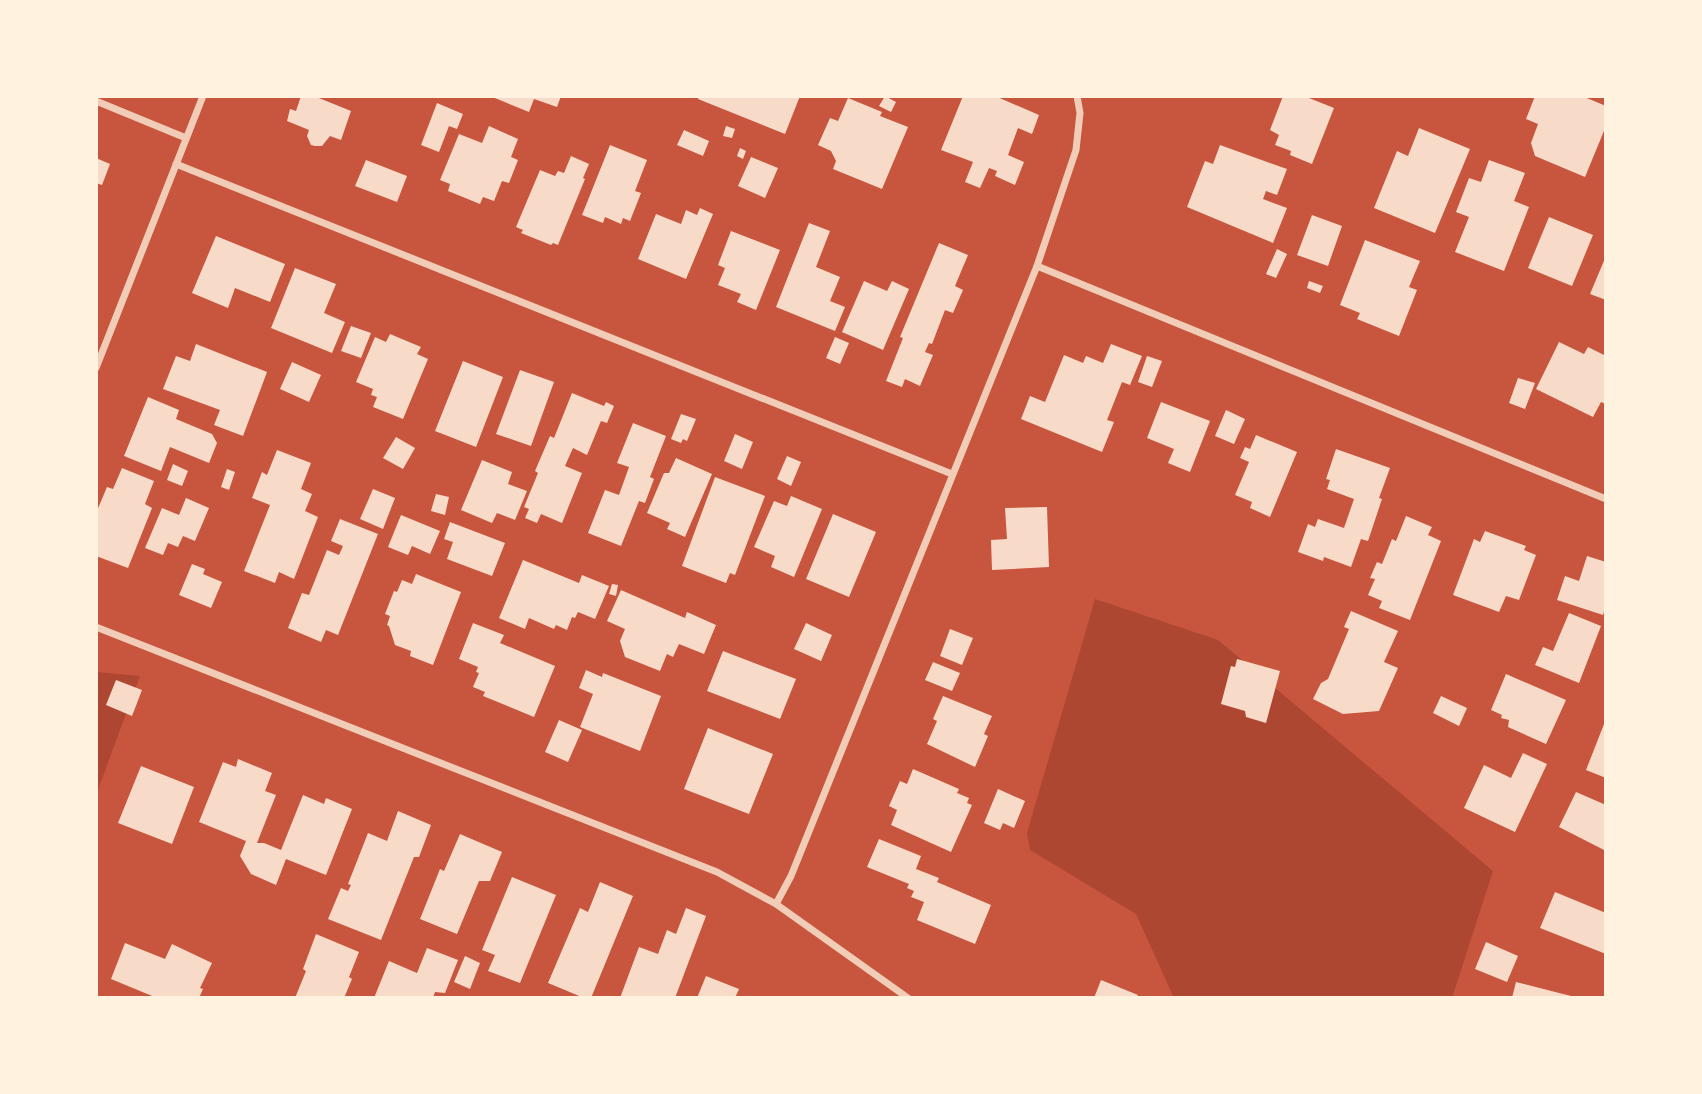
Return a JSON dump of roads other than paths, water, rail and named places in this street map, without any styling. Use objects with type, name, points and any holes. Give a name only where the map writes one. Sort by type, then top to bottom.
[{"type":"street","points":[[96,368],[203,96]]},
{"type":"street","points":[[776,904],[791,876],[1037,266],[1076,150],[1080,113],[1077,96]]},
{"type":"street","points":[[96,101],[186,138]]},
{"type":"street","points":[[176,164],[952,474]]},
{"type":"street","points":[[1037,266],[1606,499]]},
{"type":"street","points":[[96,627],[717,872],[776,904],[908,998]]}]
